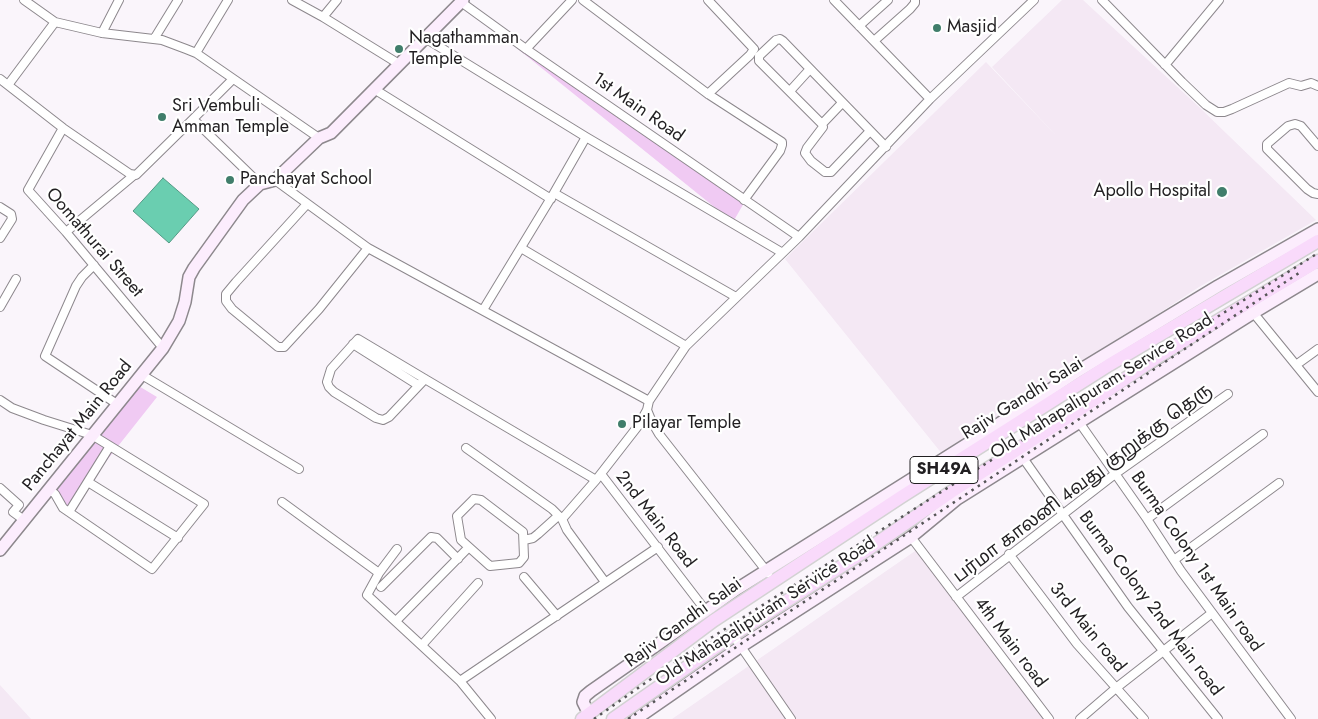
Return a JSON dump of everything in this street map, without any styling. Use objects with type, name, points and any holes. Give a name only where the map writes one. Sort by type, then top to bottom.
[{"type":"main road","name":"Rajiv Gandhi Salai","points":[[586,716],[712,621],[901,497],[1109,365],[1207,299],[1318,241]]},
{"type":"main road","name":"Rajiv Gandhi Salai","points":[[613,719],[733,635],[960,492],[1004,458],[1159,356],[1250,308],[1318,261]]},
{"type":"main road","points":[[992,439],[1004,458]]},
{"type":"street","points":[[24,0],[35,3],[55,22],[102,33],[162,40],[196,53],[319,138]]},
{"type":"street","points":[[102,33],[119,0]]},
{"type":"street","points":[[154,39],[178,0]]},
{"type":"street","points":[[196,53],[228,0]]},
{"type":"street","points":[[292,0],[399,64]]},
{"type":"street","points":[[323,17],[336,0]]},
{"type":"street","points":[[526,48],[572,0]]},
{"type":"street","points":[[583,0],[708,94],[782,142],[780,151],[744,200]]},
{"type":"street","points":[[708,0],[754,49],[708,94]]},
{"type":"street","points":[[834,0],[930,99]]},
{"type":"street","points":[[859,26],[888,0]]},
{"type":"street","points":[[874,41],[910,9],[915,0]]},
{"type":"street","name":"2nd Main Road","points":[[706,611],[658,547],[599,477],[638,426],[647,410],[649,401],[686,346],[781,252],[799,237],[930,99],[1034,0]]},
{"type":"street","points":[[1102,0],[1206,105],[1217,112],[1232,109],[1289,83],[1301,86],[1311,83],[1318,86]]},
{"type":"street","points":[[1165,65],[1219,0]]},
{"type":"street","points":[[193,119],[260,184],[275,180],[319,138],[331,133],[462,1]]},
{"type":"street","name":"1st Main Road","points":[[462,1],[526,48],[799,237]]},
{"type":"street","points":[[8,85],[55,22]]},
{"type":"street","points":[[426,38],[586,138],[781,252]]},
{"type":"street","points":[[822,124],[759,61],[758,56],[776,40],[780,39],[886,147]]},
{"type":"street","points":[[790,92],[810,69]]},
{"type":"street","points":[[0,78],[63,128],[135,175]]},
{"type":"street","points":[[66,232],[135,175],[233,80]]},
{"type":"street","points":[[374,89],[552,196],[736,297]]},
{"type":"street","points":[[842,103],[822,124],[823,127],[807,148],[805,153],[811,161],[825,172],[831,172],[870,131]]},
{"type":"street","points":[[1318,146],[1301,126],[1296,124],[1288,126],[1267,144],[1268,149],[1307,189],[1318,194]]},
{"type":"street","name":"Oomathurai Street","points":[[63,128],[28,190],[66,232],[163,348]]},
{"type":"street","points":[[483,310],[586,138]]},
{"type":"street","points":[[275,180],[368,248],[649,401]]},
{"type":"street","name":"Panchayat Main Road","points":[[0,550],[163,348],[179,321],[185,302],[189,277],[194,268],[243,200],[260,184]]},
{"type":"street","points":[[307,204],[226,294],[226,301],[232,309],[278,348],[284,347],[319,309],[368,248]]},
{"type":"street","points":[[0,207],[11,214],[12,219],[0,238]]},
{"type":"street","points":[[586,716],[582,702],[591,691],[766,570],[988,431],[1078,371],[1207,299],[1318,229]]},
{"type":"street","points":[[521,248],[686,346]]},
{"type":"street","points":[[94,265],[76,286],[45,356],[117,404]]},
{"type":"street","name":"Old Mahapalipuram Service Road","points":[[636,719],[740,647],[911,537],[960,492],[1023,458],[1250,308],[1318,274]]},
{"type":"street","points":[[0,307],[16,279]]},
{"type":"street","points":[[1250,308],[1318,392]]},
{"type":"street","points":[[355,342],[331,369],[327,382],[334,392],[376,418],[383,420],[389,417],[425,378]]},
{"type":"street","points":[[355,342],[425,378],[599,477],[560,517],[533,538],[524,540]]},
{"type":"street","points":[[355,342],[418,385]]},
{"type":"street","points":[[1296,366],[1318,349]]},
{"type":"street","points":[[142,375],[299,469]]},
{"type":"street","name":"பர்மா காலனி 4வது குறுக்கு தெரு","points":[[956,597],[1009,554],[1064,515],[1115,474],[1228,394]]},
{"type":"street","points":[[0,400],[12,408],[92,435],[204,504],[152,569],[63,508],[55,494],[49,489]]},
{"type":"street","points":[[647,410],[659,434],[774,581]]},
{"type":"street","name":"Burma Colony 1st Main road","points":[[1079,422],[1174,560],[1291,719]]},
{"type":"street","points":[[1147,519],[1264,434]]},
{"type":"street","points":[[69,512],[110,446]]},
{"type":"street","points":[[466,448],[513,480],[560,517],[567,530],[605,582]]},
{"type":"street","name":"Burma Colony 2nd Main road","points":[[1023,458],[1128,607],[1218,719]]},
{"type":"street","points":[[88,482],[178,538]]},
{"type":"street","points":[[1174,560],[1279,484]]},
{"type":"street","points":[[0,488],[19,505],[13,512],[24,520]]},
{"type":"street","points":[[474,499],[482,500],[524,532],[524,557],[519,563],[490,566],[468,548],[459,536],[456,516],[474,499]]},
{"type":"street","points":[[282,502],[380,573]]},
{"type":"street","points":[[381,587],[432,537],[437,538],[458,558]]},
{"type":"street","name":"4th Main road","points":[[911,537],[1049,719]]},
{"type":"street","points":[[460,681],[658,547]]},
{"type":"street","points":[[396,621],[468,548]]},
{"type":"street","points":[[397,549],[367,595],[460,681],[491,719]]},
{"type":"street","name":"3rd Main road","points":[[1009,554],[1077,644],[1144,719]]},
{"type":"street","points":[[524,577],[557,616]]},
{"type":"street","points":[[422,645],[478,582]]},
{"type":"street","points":[[1080,719],[1116,688],[1212,613]]},
{"type":"street","points":[[733,635],[791,719]]},
{"type":"shaded area","points":[[1062,0],[1083,0],[1198,106],[1316,220],[1199,287],[943,455],[785,259],[986,62],[1064,144],[992,67]]},
{"type":"shaded area","points":[[462,4],[744,203],[733,222]]},
{"type":"shaded area","points":[[163,178],[199,209],[169,243],[133,211]]},
{"type":"shaded area","points":[[137,385],[157,397],[69,508],[51,495]]},
{"type":"shaded area","points":[[918,549],[1055,719],[672,719]]},
{"type":"shaded area","points":[[0,685],[31,719],[0,719]]},
{"type":"railway","points":[[594,719],[695,648],[1318,253]]},
{"type":"railway","points":[[628,719],[1299,273]]},
{"type":"place","name":"Masjid","points":[[937,28]]},
{"type":"place","name":"Nagathamman Temple","points":[[399,49]]},
{"type":"place","name":"Sri Vembuli Amman Temple","points":[[162,117]]},
{"type":"place","name":"Panchayat School","points":[[230,180]]},
{"type":"place","name":"Apollo Hospital","points":[[1222,192]]},
{"type":"place","name":"Pilayar Temple","points":[[622,424]]}]
